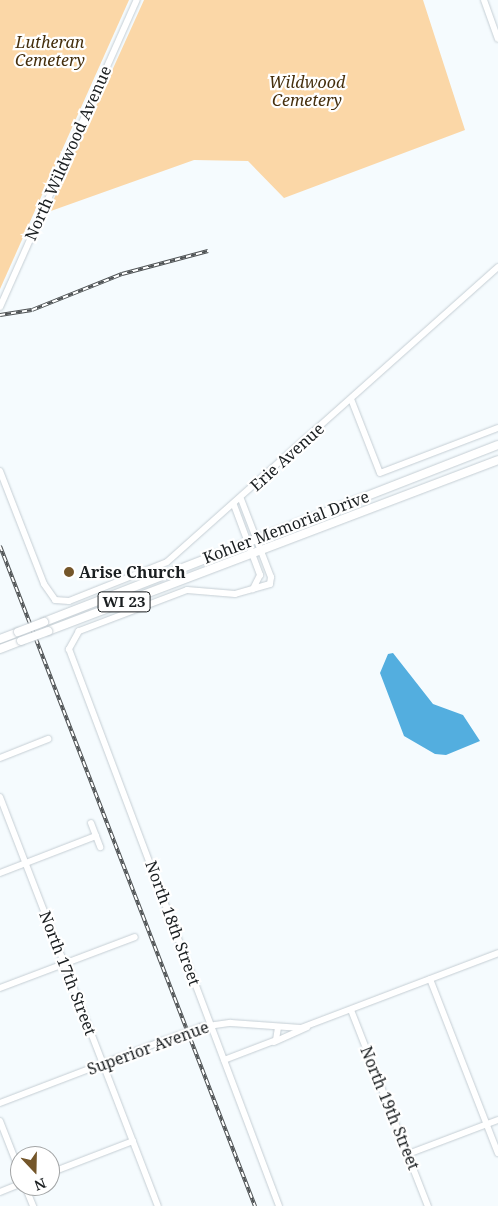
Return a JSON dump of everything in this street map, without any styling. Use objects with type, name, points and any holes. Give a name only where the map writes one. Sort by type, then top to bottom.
[{"type":"main road","name":"Kohler Memorial Drive","points":[[0,639],[247,541],[498,445]]},
{"type":"main road","name":"Kohler Memorial Drive","points":[[0,649],[498,460]]},
{"type":"street","name":"North Wildwood Avenue","points":[[0,307],[137,0]]},
{"type":"street","points":[[484,0],[498,39]]},
{"type":"street","name":"Erie Avenue","points":[[0,471],[51,598],[69,601],[167,562],[241,499],[498,267]]},
{"type":"street","points":[[352,399],[380,473],[498,428]]},
{"type":"street","points":[[241,499],[272,582],[254,589]]},
{"type":"street","points":[[234,505],[260,577],[254,589]]},
{"type":"street","name":"North 18th Street","points":[[254,589],[231,594],[187,590],[79,631],[70,641],[70,656],[279,1206]]},
{"type":"street","points":[[0,758],[48,739]]},
{"type":"street","name":"North 17th Street","points":[[0,797],[158,1206]]},
{"type":"street","points":[[91,823],[100,847]]},
{"type":"street","points":[[0,873],[96,836]]},
{"type":"street","points":[[0,988],[135,937]]},
{"type":"street","name":"Superior Avenue","points":[[0,1103],[211,1024],[278,1028],[308,1026],[498,953]]},
{"type":"street","points":[[430,979],[498,1153]]},
{"type":"street","name":"North 19th Street","points":[[351,1010],[428,1206]]},
{"type":"street","points":[[224,1060],[308,1026]]},
{"type":"street","points":[[265,1045],[277,1039],[278,1028]]},
{"type":"street","points":[[408,1154],[498,1120]]},
{"type":"street","points":[[0,1121],[10,1146]]},
{"type":"street","points":[[60,1168],[133,1141]]},
{"type":"green space","name":"Lutheran Cemetery","points":[[0,0],[129,0],[0,289]]},
{"type":"green space","name":"Wildwood Cemetery","points":[[144,0],[423,0],[465,130],[284,198],[248,161],[194,160],[48,212]]},
{"type":"water","points":[[393,653],[433,704],[463,715],[480,741],[446,755],[435,754],[404,736],[380,673],[388,654]]},
{"type":"railway","points":[[0,315],[32,310],[122,274],[208,251]]},
{"type":"railway","points":[[0,546],[255,1206]]},
{"type":"place","name":"Arise Church","points":[[69,572]]}]
